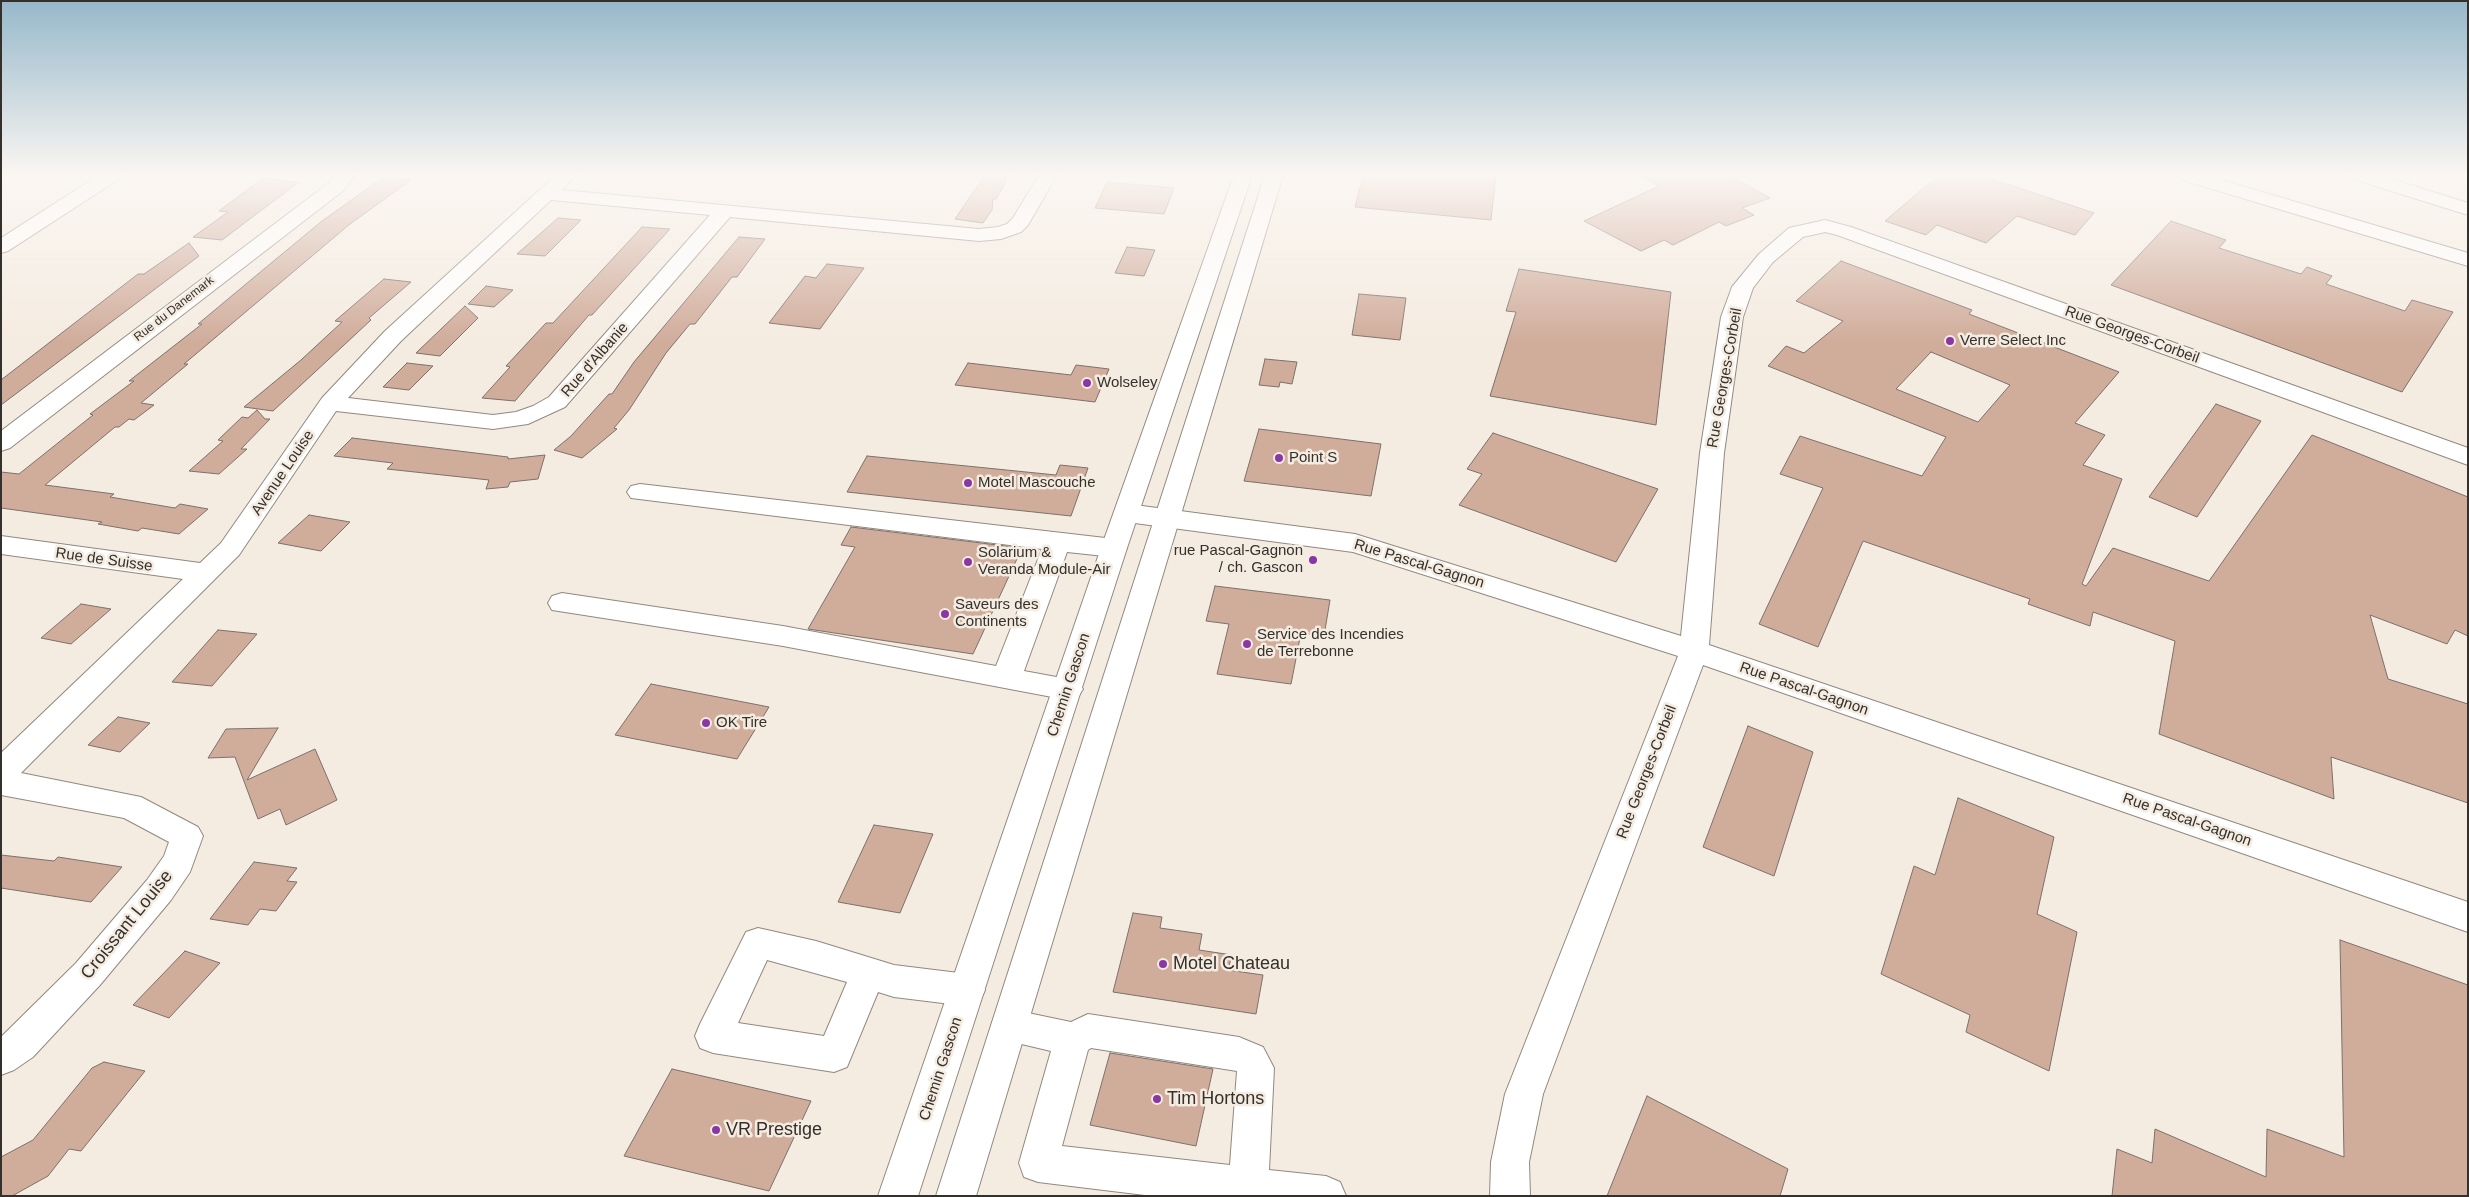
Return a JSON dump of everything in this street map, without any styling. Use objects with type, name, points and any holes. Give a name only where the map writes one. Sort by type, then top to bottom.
[{"type":"main road","points":[[1,247],[26,231]]},
{"type":"main road","name":"Rue du Danemark","points":[[1,442],[278,231]]},
{"type":"main road","name":"Avenue Louise","points":[[1,773],[230,549],[330,403],[393,336],[506,231]]},
{"type":"main road","name":"Rue d'Albanie","points":[[330,403],[494,422],[520,419],[541,411],[557,402],[708,231]]},
{"type":"main road","points":[[929,231],[979,236],[1007,231]]},
{"type":"main road","name":"Chemin Gascon","points":[[898,1196],[1114,548],[1224,231]]},
{"type":"main road","points":[[956,1196],[1257,231]]},
{"type":"main road","name":"Rue Georges-Corbeil","points":[[1510,1196],[1510,1162],[1524,1094],[1694,651],[1712,453],[1732,318],[1743,287],[1766,258],[1796,232],[1800,231]]},
{"type":"main road","name":"Rue Georges-Corbeil","points":[[1843,231],[2468,457]]},
{"type":"main road","points":[[2371,231],[2468,260]]},
{"type":"main road","points":[[2397,231],[2468,254]]},
{"type":"main road","points":[[640,492],[1114,548]]},
{"type":"main road","name":"Rue Pascal-Gagnon","points":[[1127,513],[1355,543],[1694,651],[2468,917]]},
{"type":"main road","points":[[1006,679],[1058,542]]},
{"type":"main road","name":"Rue de Suisse","points":[[1,546],[206,573]]},
{"type":"main road","points":[[562,604],[783,636],[1006,679],[1068,689]]},
{"type":"main road","name":"Croissant Louise","points":[[1,782],[130,806],[158,818],[187,836],[178,862],[159,890],[88,974],[20,1045],[1,1058]]},
{"type":"main road","points":[[868,973],[894,980],[967,990]]},
{"type":"main road","points":[[1009,1026],[1073,1038],[1088,1031],[1239,1054],[1250,1058],[1256,1068],[1248,1186]]},
{"type":"main road","points":[[1073,1038],[1038,1163],[1326,1196]]},
{"type":"building","points":[[202,231],[234,231],[222,240],[193,237]]},
{"type":"building","points":[[310,231],[342,231],[184,364],[188,364],[141,403],[154,405],[134,420],[129,419],[119,427],[115,427],[45,485],[114,494],[110,497],[175,508],[180,504],[208,509],[179,534],[142,528],[138,531],[98,524],[102,522],[1,508],[1,472],[19,474],[93,415],[90,414],[134,381],[129,381],[202,324],[198,324]]},
{"type":"building","points":[[543,231],[570,231],[545,256],[517,254]]},
{"type":"building","points":[[638,231],[668,231],[592,315],[589,315],[515,401],[482,398],[510,367],[506,366],[546,323],[553,323]]},
{"type":"building","points":[[1603,231],[1701,231],[1673,245],[1664,240],[1641,251]]},
{"type":"building","points":[[1914,231],[1931,231],[1926,235]]},
{"type":"building","points":[[1953,231],[2000,231],[1986,243]]},
{"type":"building","points":[[2062,231],[2079,231],[2075,235]]},
{"type":"building","points":[[2162,231],[2200,231],[2226,240],[2219,248],[2301,274],[2307,267],[2332,276],[2326,284],[2405,311],[2412,300],[2453,312],[2402,392],[2111,285]]},
{"type":"building","points":[[739,237],[765,239],[737,277],[732,277],[695,324],[690,324],[666,353],[629,410],[614,428],[617,429],[582,458],[554,450],[571,436],[609,394],[612,394],[634,362]]},
{"type":"building","points":[[189,243],[199,256],[1,405],[1,380],[138,274],[144,274]]},
{"type":"building","points":[[1127,247],[1155,250],[1144,276],[1115,273]]},
{"type":"building","points":[[1841,261],[1972,310],[1969,314],[2119,372],[2075,423],[2105,435],[2083,465],[2122,479],[2082,584],[2086,586],[2113,548],[2209,581],[2312,435],[2468,497],[2468,636],[2455,630],[2447,644],[2370,615],[2388,679],[2468,704],[2468,803],[2331,757],[2334,799],[2159,734],[2175,641],[2093,612],[2090,626],[2028,604],[2030,599],[1863,541],[1818,647],[1759,624],[1823,488],[1780,474],[1800,436],[1922,476],[1946,437],[1768,366],[1786,346],[1804,353],[1843,321],[1796,301]],"holes":[[[1931,352],[2010,385],[1978,422],[1896,389]]]},
{"type":"building","points":[[827,264],[864,268],[820,329],[769,323],[805,276],[816,278]]},
{"type":"building","points":[[1519,269],[1671,292],[1656,425],[1490,396],[1516,312],[1506,311]]},
{"type":"building","points":[[384,279],[411,282],[369,318],[371,320],[273,411],[244,407],[301,360],[342,322],[335,321]]},
{"type":"building","points":[[486,286],[513,290],[494,307],[468,304]]},
{"type":"building","points":[[1359,294],[1406,298],[1400,340],[1352,335]]},
{"type":"building","points":[[465,306],[478,318],[440,356],[416,353]]},
{"type":"building","points":[[1265,359],[1297,362],[1292,384],[1280,382],[1279,387],[1259,385]]},
{"type":"building","points":[[407,363],[433,366],[409,390],[383,387]]},
{"type":"building","points":[[968,363],[1071,375],[1076,365],[1109,369],[1095,402],[955,385]]},
{"type":"building","points":[[2216,404],[2261,421],[2197,517],[2149,497]]},
{"type":"building","points":[[257,410],[265,419],[270,419],[241,449],[247,449],[219,474],[189,471],[223,441],[218,440],[242,417],[248,418]]},
{"type":"building","points":[[1259,429],[1381,444],[1371,496],[1244,481]]},
{"type":"building","points":[[1493,433],[1658,489],[1616,562],[1459,505],[1482,474],[1467,469]]},
{"type":"building","points":[[352,438],[508,457],[508,459],[545,455],[538,479],[510,482],[508,487],[486,489],[489,480],[387,469],[393,463],[334,456]]},
{"type":"building","points":[[867,456],[1056,475],[1060,465],[1088,468],[1071,516],[847,492]]},
{"type":"building","points":[[309,515],[350,522],[321,551],[278,543]]},
{"type":"building","points":[[851,527],[1022,548],[973,654],[808,629],[855,547],[841,545]]},
{"type":"building","points":[[1215,586],[1330,600],[1324,636],[1301,633],[1291,684],[1217,674],[1229,624],[1206,621]]},
{"type":"building","points":[[81,604],[111,609],[71,644],[41,638]]},
{"type":"building","points":[[218,630],[257,634],[212,686],[172,682]]},
{"type":"building","points":[[651,684],[769,707],[737,759],[615,735]]},
{"type":"building","points":[[118,717],[150,723],[120,752],[88,745]]},
{"type":"building","points":[[1748,726],[1813,752],[1774,876],[1703,847]]},
{"type":"building","points":[[278,728],[247,780],[315,749],[337,800],[286,825],[280,809],[258,819],[235,757],[208,758],[226,729]]},
{"type":"building","points":[[1958,798],[2054,837],[2037,914],[2077,932],[2049,1071],[1966,1032],[1970,1015],[1881,974],[1914,866],[1935,875]]},
{"type":"building","points":[[874,825],[933,834],[900,913],[838,902]]},
{"type":"building","points":[[1,855],[54,861],[58,857],[122,867],[91,902],[1,888]]},
{"type":"building","points":[[254,862],[297,868],[287,881],[297,882],[276,911],[260,909],[248,925],[210,919]]},
{"type":"building","points":[[1133,913],[1162,917],[1160,928],[1202,934],[1199,950],[1232,955],[1228,970],[1263,975],[1256,1014],[1113,992]]},
{"type":"building","points":[[2340,940],[2468,985],[2468,1196],[2112,1196],[2117,1149],[2152,1163],[2155,1129],[2266,1177],[2267,1129],[2344,1157]]},
{"type":"building","points":[[185,951],[220,963],[169,1018],[133,1005]]},
{"type":"building","points":[[1110,1053],[1213,1069],[1196,1146],[1090,1125]]},
{"type":"building","points":[[104,1062],[145,1071],[81,1151],[69,1149],[48,1176],[12,1196],[1,1196],[1,1157],[33,1140],[92,1068]]},
{"type":"building","points":[[672,1069],[811,1101],[769,1191],[624,1156]]},
{"type":"building","points":[[1647,1096],[1788,1169],[1780,1196],[1607,1196]]},
{"type":"place","name":"Verre Select Inc","points":[[1950,341]]},
{"type":"place","name":"Wolseley","points":[[1087,383]]},
{"type":"place","name":"Point S","points":[[1279,458]]},
{"type":"place","name":"Motel Mascouche","points":[[968,483]]},
{"type":"place","name":"rue Pascal-Gagnon / ch. Gascon","points":[[1313,560]]},
{"type":"place","name":"Solarium & Veranda Module-Air","points":[[968,562]]},
{"type":"place","name":"Saveurs des Continents","points":[[945,614]]},
{"type":"place","name":"Service des Incendies de Terrebonne","points":[[1247,644]]},
{"type":"place","name":"OK Tire","points":[[706,723]]},
{"type":"place","name":"Motel Chateau","points":[[1163,964]]},
{"type":"place","name":"Tim Hortons","points":[[1157,1099]]},
{"type":"place","name":"VR Prestige","points":[[716,1130]]}]
